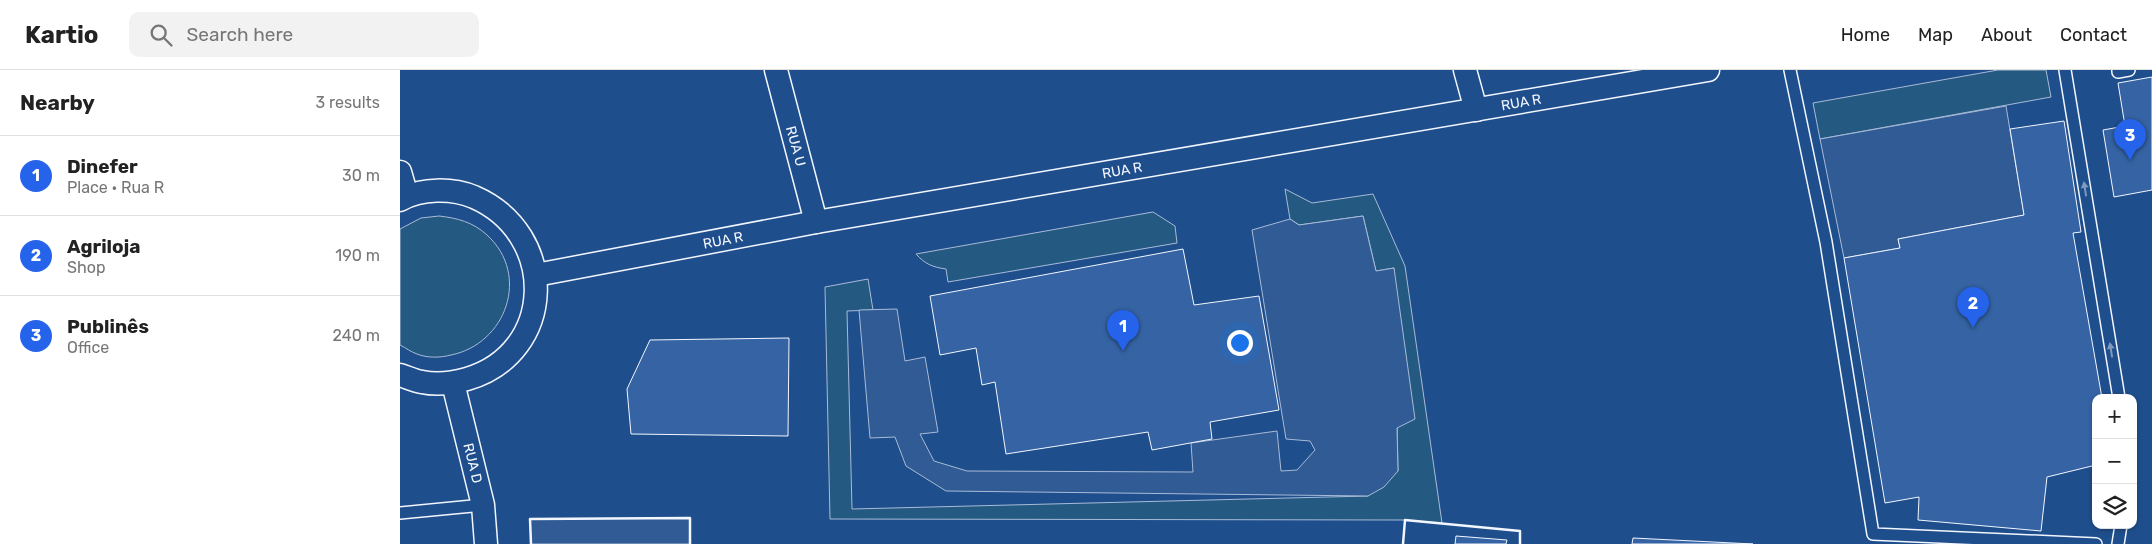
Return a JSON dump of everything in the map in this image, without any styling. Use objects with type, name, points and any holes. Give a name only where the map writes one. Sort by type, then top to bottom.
[{"type":"street","name":"RUA U","points":[[776,70],[816,222]]},
{"type":"street","points":[[1466,70],[1476,110]]},
{"type":"street","name":"RUA R","points":[[536,275],[816,222],[1708,70]]},
{"type":"street","points":[[400,172],[404,198],[435,190],[464,193],[491,204],[513,223],[528,247],[536,275],[535,305],[525,334],[506,358],[482,375],[453,383],[422,382],[400,374]]},
{"type":"street","name":"RUA D","points":[[453,383],[483,505],[486,544]]},
{"type":"lane","points":[[1790,70],[1826,242],[1872,534],[2096,544]]},
{"type":"lane","points":[[2065,70],[2118,394]]},
{"type":"lane","points":[[2118,70],[2118,72],[2128,70]]},
{"type":"lane","points":[[400,513],[483,505]]},
{"type":"lane","points":[[2118,544],[2120,529]]},
{"type":"shaded area","points":[[1998,70],[2046,70],[2051,97],[1820,139],[1813,103]]},
{"type":"shaded area","points":[[2006,106],[2024,215],[1898,239],[1900,248],[1844,258],[1820,139]]},
{"type":"shaded area","points":[[1285,189],[1312,203],[1373,194],[1405,266],[1442,523],[1405,520],[830,519],[825,287],[868,279],[873,310],[847,311],[852,509],[1368,496],[1398,471],[1394,268],[1376,271],[1363,216],[1299,225],[1290,219]]},
{"type":"shaded area","points":[[1153,212],[1175,226],[1177,243],[948,282],[946,269],[929,264],[916,254]]},
{"type":"shaded area","points":[[439,216],[464,221],[487,235],[500,251],[508,269],[509,288],[506,306],[498,323],[486,337],[470,348],[451,355],[434,357],[417,354],[400,345],[400,229],[421,218]]},
{"type":"shaded area","points":[[1363,216],[1376,271],[1394,268],[1415,419],[1397,428],[1398,471],[1384,487],[1368,496],[946,491],[906,466],[895,437],[870,438],[859,310],[897,309],[905,361],[925,357],[938,432],[920,434],[934,461],[967,471],[1193,472],[1191,443],[1277,431],[1281,471],[1297,470],[1315,450],[1310,441],[1286,439],[1252,230],[1290,219],[1299,225]]},
{"type":"shaded area","points":[[690,518],[690,544],[531,544],[530,519]]},
{"type":"building","points":[[2152,77],[2152,190],[2114,197],[2103,130],[2125,126],[2118,83]]},
{"type":"building","points":[[2064,121],[2081,232],[2073,233],[2101,394],[2092,394],[2092,466],[2047,477],[2041,531],[1918,520],[1919,497],[1885,503],[1844,258],[1900,248],[1898,239],[2024,215],[2010,129]]},
{"type":"building","points":[[1183,249],[1194,305],[1259,296],[1279,410],[1210,422],[1212,439],[1152,450],[1148,432],[1006,454],[995,382],[982,385],[976,348],[940,355],[930,296]]},
{"type":"building","points":[[789,338],[788,436],[631,434],[627,389],[650,340]]},
{"type":"building","points":[[1456,536],[1507,540],[1506,544],[1455,544]]},
{"type":"building","points":[[1633,538],[1753,544],[1632,544]]},
{"type":"wall","points":[[531,544],[530,519],[690,518],[690,544]]},
{"type":"wall","points":[[1403,544],[1405,520],[1520,531],[1520,544]]},
{"type":"place","name":"Publinês","points":[[2130,160]]},
{"type":"place","name":"Agriloja","points":[[1973,328]]},
{"type":"place","name":"Dinefer","points":[[1123,351]]}]
